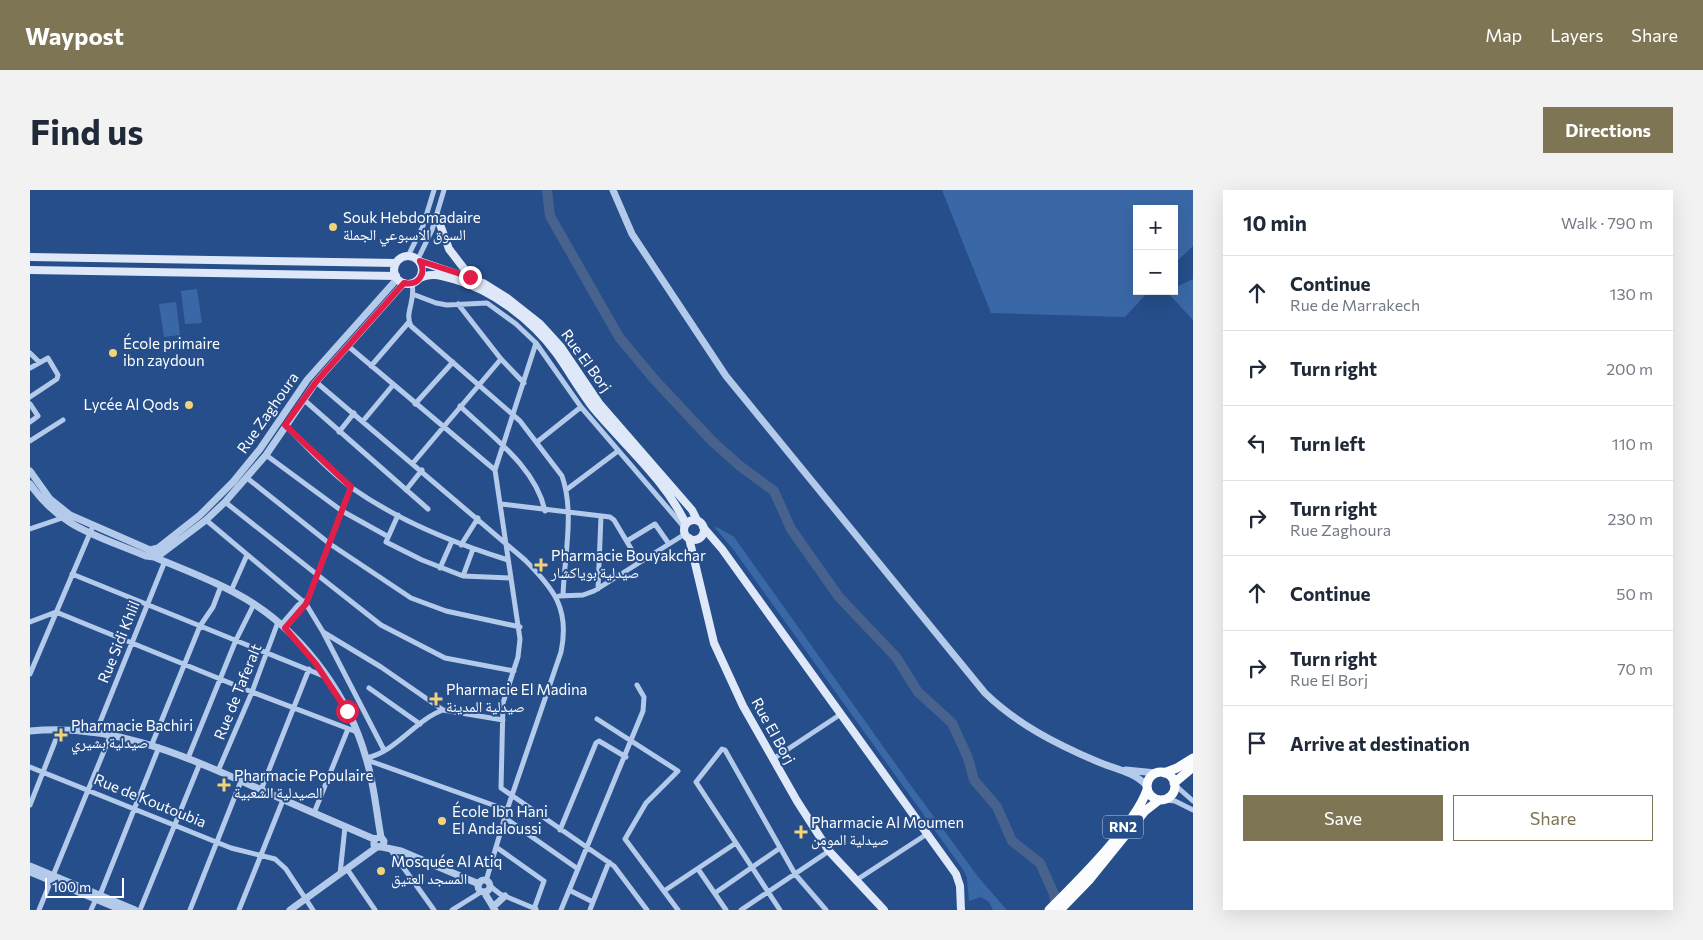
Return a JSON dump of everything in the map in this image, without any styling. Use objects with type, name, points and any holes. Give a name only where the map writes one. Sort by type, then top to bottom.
[{"type":"highway","name":"RN2","points":[[1049,910],[1098,864],[1140,806],[1150,778],[1173,770],[1193,758]]},
{"type":"highway","name":"RN2","points":[[1060,910],[1098,864],[1146,812],[1173,793],[1174,784],[1193,766]]},
{"type":"highway","points":[[1160,773],[1170,776],[1174,784]]},
{"type":"highway","name":"RN2","points":[[1147,788],[1152,797],[1162,800]]},
{"type":"main road","points":[[437,216],[449,249],[470,277]]},
{"type":"main road","points":[[30,257],[396,263],[401,258],[408,256],[419,260],[423,269],[420,278],[402,281],[254,273],[30,270]]},
{"type":"main road","name":"Rue El Borj","points":[[419,260],[470,277],[507,298],[547,332],[569,358],[588,389],[692,510],[697,520]]},
{"type":"main road","points":[[254,262],[254,273]]},
{"type":"main road","points":[[396,263],[402,281]]},
{"type":"main road","name":"Rue El Borj","points":[[420,278],[429,274],[474,287],[501,301],[535,329],[555,351],[594,408],[673,499],[686,531],[714,643],[736,692],[796,801],[829,851],[884,910]]},
{"type":"main road","points":[[703,527],[701,537],[695,540],[686,531],[690,520],[697,520],[703,527],[722,550],[841,714],[956,874],[960,886],[961,910]]},
{"type":"street","points":[[408,256],[423,226],[434,190]]},
{"type":"street","points":[[419,260],[437,216],[444,190]]},
{"type":"street","points":[[613,190],[632,234],[726,376],[986,693],[1007,713],[1041,734],[1097,762],[1138,778],[1147,788]]},
{"type":"street","points":[[402,281],[415,295],[436,303],[491,304],[536,344],[581,407],[686,531],[598,589],[588,594],[560,596]]},
{"type":"street","name":"Rue Zaghoura","points":[[152,553],[161,554],[206,520],[225,502],[266,455],[316,382],[402,281]]},
{"type":"street","name":"Rue Zaghoura","points":[[152,553],[200,515],[233,482],[260,449],[307,380],[402,281]]},
{"type":"street","points":[[371,366],[409,322],[415,295]]},
{"type":"street","points":[[458,304],[501,359],[524,384]]},
{"type":"street","points":[[409,322],[413,329],[514,415],[562,476],[566,490],[568,513],[560,596],[565,624],[562,652],[507,810],[485,888],[494,908],[504,896]]},
{"type":"street","points":[[536,344],[495,470],[510,578],[520,627],[520,648],[504,697],[500,784],[503,791],[512,798],[609,862],[624,877],[647,910]]},
{"type":"street","points":[[348,346],[495,470]]},
{"type":"street","points":[[30,353],[39,362]]},
{"type":"street","points":[[30,368],[48,358],[58,377],[30,397]]},
{"type":"street","points":[[413,463],[501,359]]},
{"type":"street","points":[[415,404],[453,362]]},
{"type":"street","points":[[316,382],[478,518],[536,571],[560,596]]},
{"type":"street","points":[[364,421],[393,385]]},
{"type":"street","points":[[303,399],[428,508]]},
{"type":"street","points":[[30,404],[38,416],[30,422]]},
{"type":"street","points":[[460,406],[503,447],[536,484],[545,511]]},
{"type":"street","points":[[537,442],[581,407]]},
{"type":"street","points":[[339,432],[354,413]]},
{"type":"street","points":[[30,441],[63,420]]},
{"type":"street","points":[[285,425],[351,487],[398,515],[452,541],[508,560]]},
{"type":"street","points":[[566,490],[618,451]]},
{"type":"street","points":[[266,455],[342,511],[387,536]]},
{"type":"street","points":[[406,490],[422,470]]},
{"type":"street","points":[[30,471],[50,499],[91,529]]},
{"type":"street","points":[[247,478],[330,544],[411,598],[428,606],[520,627]]},
{"type":"street","points":[[30,484],[44,503],[62,519],[152,553],[165,562],[221,586],[254,604],[282,625],[307,651],[326,677],[342,702],[357,732],[367,759],[379,842]]},
{"type":"street","points":[[282,625],[305,602],[330,544],[351,487]]},
{"type":"street","points":[[225,502],[381,625],[434,654],[467,663],[514,671]]},
{"type":"street","points":[[501,504],[545,511],[601,516],[614,520],[639,562]]},
{"type":"street","points":[[30,529],[70,515]]},
{"type":"street","points":[[398,515],[387,536],[386,542],[440,568],[463,576],[510,578]]},
{"type":"street","points":[[598,589],[601,516]]},
{"type":"street","points":[[461,545],[478,518]]},
{"type":"street","points":[[206,520],[305,602],[323,632],[384,750]]},
{"type":"street","points":[[627,541],[655,524],[669,544]]},
{"type":"street","points":[[30,674],[91,529]]},
{"type":"street","points":[[440,568],[452,541]]},
{"type":"street","points":[[463,576],[473,549]]},
{"type":"street","points":[[231,591],[247,555]]},
{"type":"street","name":"Rue Sidi Khlil","points":[[96,732],[165,562]]},
{"type":"street","points":[[72,574],[326,677]]},
{"type":"street","points":[[152,744],[200,626],[213,607],[221,586]]},
{"type":"street","points":[[188,758],[236,640],[254,604]]},
{"type":"street","points":[[30,622],[56,612],[252,692],[357,732]]},
{"type":"street","name":"Rue de Taferalt","points":[[218,771],[268,653],[282,625]]},
{"type":"street","points":[[323,632],[381,667],[443,710],[503,720]]},
{"type":"street","points":[[261,790],[309,669]]},
{"type":"street","points":[[561,910],[626,757],[645,704],[644,697],[637,685]]},
{"type":"street","points":[[368,688],[420,724]]},
{"type":"street","points":[[367,759],[384,750],[431,716],[443,710]]},
{"type":"street","points":[[773,759],[841,714]]},
{"type":"street","points":[[597,718],[678,771],[646,803],[625,840],[678,910]]},
{"type":"street","points":[[30,805],[60,729]]},
{"type":"street","points":[[30,731],[60,729],[96,732],[152,744],[536,909],[544,881],[496,847]]},
{"type":"street","points":[[314,813],[348,729]]},
{"type":"street","points":[[40,910],[111,734]]},
{"type":"street","points":[[560,830],[597,742],[626,757]]},
{"type":"street","points":[[91,910],[159,747]]},
{"type":"street","points":[[780,910],[696,782],[723,749],[794,874],[826,910]]},
{"type":"street","points":[[367,759],[507,810]]},
{"type":"street","points":[[140,910],[200,763]]},
{"type":"street","name":"Rue de Koutoubia","points":[[30,767],[217,842],[241,851],[261,855],[281,864],[313,910]]},
{"type":"street","points":[[1121,770],[1160,773]]},
{"type":"street","points":[[190,910],[241,781]]},
{"type":"street","points":[[1174,784],[1193,801]]},
{"type":"street","points":[[239,910],[284,800]]},
{"type":"street","points":[[1162,800],[1175,801],[1193,810]]},
{"type":"street","points":[[505,818],[578,870]]},
{"type":"street","points":[[340,874],[345,827]]},
{"type":"street","points":[[855,881],[927,834]]},
{"type":"street","points":[[379,842],[401,851]]},
{"type":"street","points":[[290,910],[347,869],[379,842]]},
{"type":"street","points":[[664,892],[736,843]]},
{"type":"street","points":[[390,848],[434,910]]},
{"type":"street","points":[[715,893],[780,848]]},
{"type":"street","points":[[741,910],[829,851]]},
{"type":"street","points":[[590,910],[609,862]]},
{"type":"street","points":[[30,866],[52,878],[135,910]]},
{"type":"street","points":[[347,869],[375,910]]},
{"type":"street","points":[[698,869],[726,910]]},
{"type":"street","points":[[30,872],[52,878]]},
{"type":"street","points":[[452,910],[485,888]]},
{"type":"street","points":[[569,890],[593,902]]},
{"type":"street","points":[[98,897],[122,910]]},
{"type":"shaded area","points":[[942,190],[1193,190],[1193,246],[1178,260],[1178,205],[1133,205],[1133,295],[1145,295],[1125,317],[991,313]]},
{"type":"shaded area","points":[[1193,279],[1193,320],[1170,295],[1178,295],[1178,286]]},
{"type":"shaded area","points":[[197,289],[202,323],[185,324],[181,291]]},
{"type":"shaded area","points":[[176,302],[180,335],[164,337],[159,304]]},
{"type":"shaded area","points":[[717,527],[734,537],[912,787],[979,878],[1007,910],[993,910],[989,902],[981,897],[969,901],[967,878],[964,871],[733,549],[715,528]]},
{"type":"waterway","points":[[547,190],[550,216],[619,337],[654,379],[712,441],[740,466],[774,491],[791,529],[839,597],[896,657],[918,692],[952,723],[968,758],[974,780],[997,807],[1012,841],[1040,863],[1054,894],[1056,910]]},
{"type":"place","name":"Souk Hebdomadaire السوق الاسبوعي الجملة","points":[[333,227]]},
{"type":"place","name":"École primaire ibn zaydoun","points":[[113,353]]},
{"type":"place","name":"Lycée Al Qods","points":[[189,405]]},
{"type":"place","name":"Pharmacie Bouyakchar صيدلية بوياكشار","points":[[541,565]]},
{"type":"place","name":"Pharmacie El Madina صيدلية المدينة","points":[[436,699]]},
{"type":"place","name":"Pharmacie Bachiri صيدلية بشيري","points":[[61,735]]},
{"type":"place","name":"Pharmacie Populaire الصيدلية الشعبية","points":[[224,785]]},
{"type":"place","name":"École Ibn Hani El Andaloussi","points":[[442,821]]},
{"type":"place","name":"Pharmacie Al Moumen صيدلية المومن","points":[[801,832]]},
{"type":"place","name":"Mosquée Al Atiq المسجد العتيق","points":[[381,871]]},
{"type":"route","points":[[347,711],[332,685],[307,651],[285,628],[306,604],[351,487],[285,425],[316,382],[404,283],[412,284],[420,278],[423,269],[420,261],[470,277]]}]
